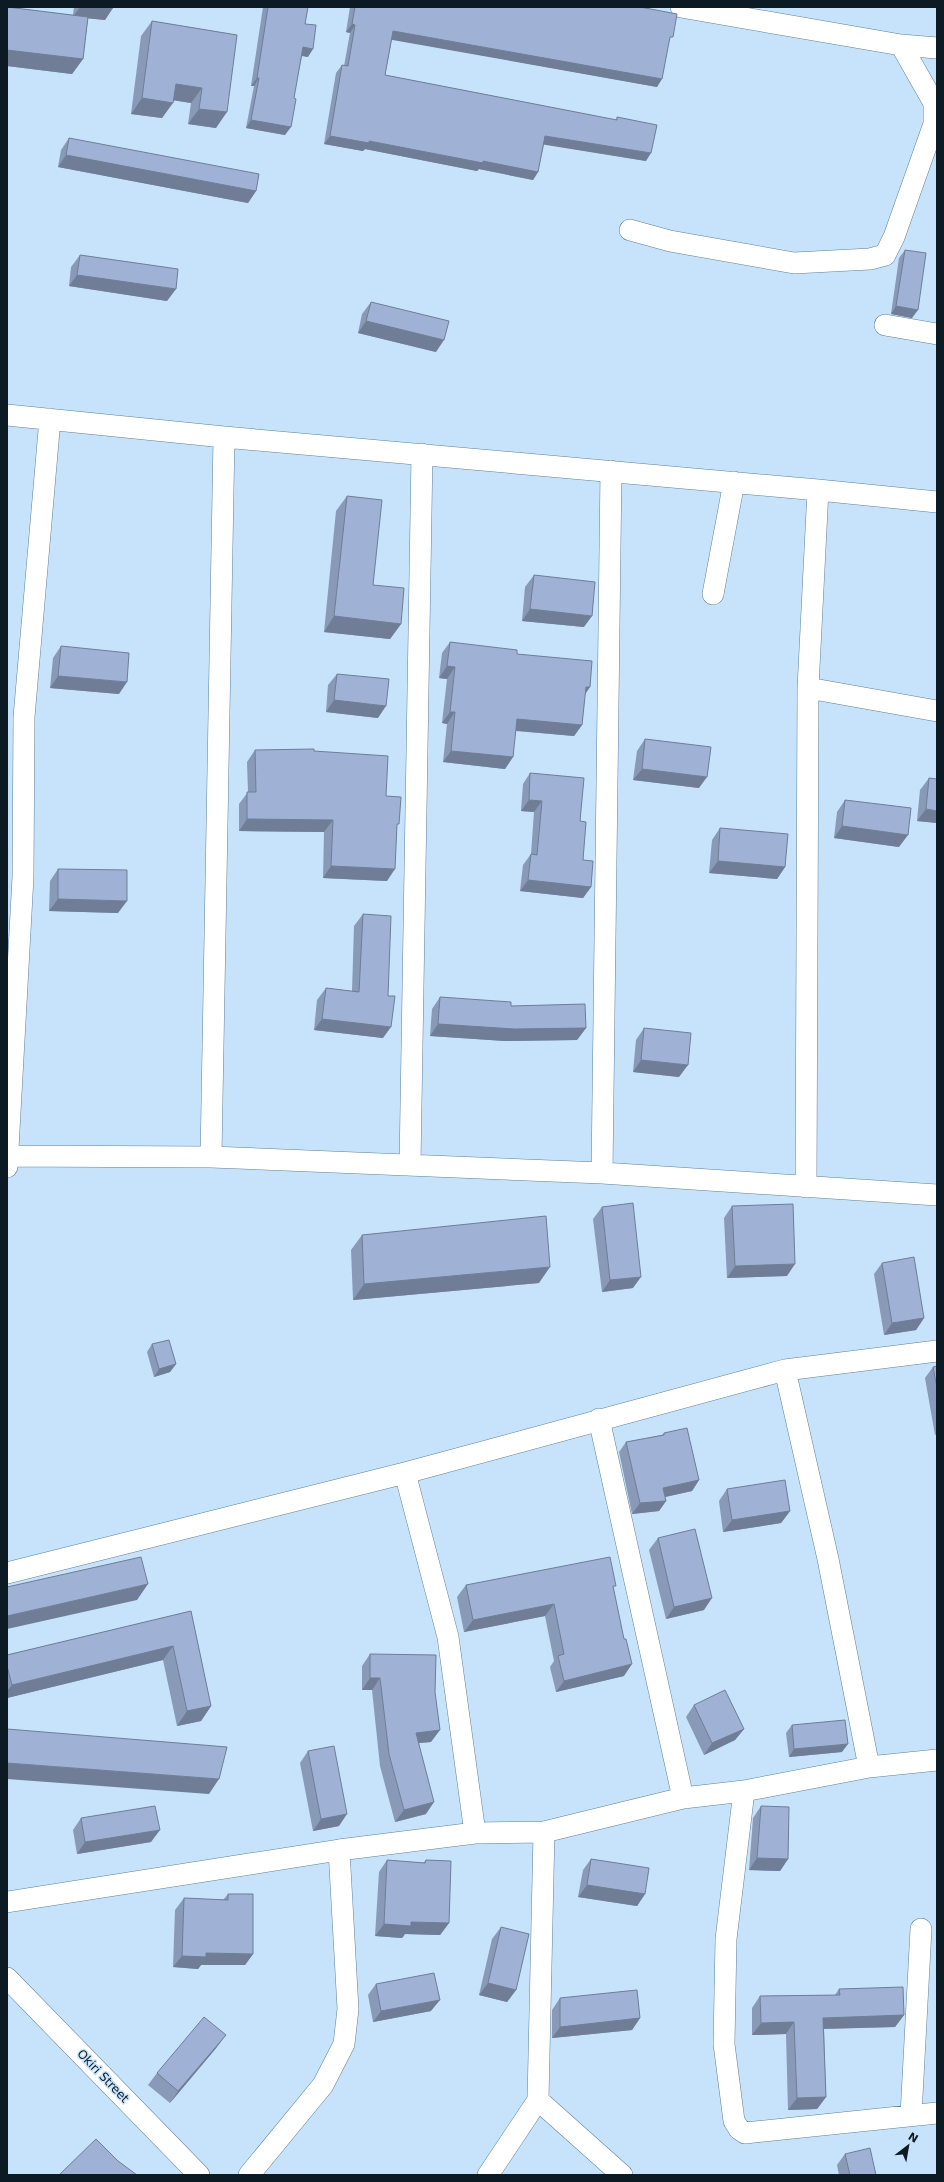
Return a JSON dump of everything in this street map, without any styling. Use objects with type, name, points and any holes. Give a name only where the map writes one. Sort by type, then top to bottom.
[{"type":"street","points":[[681,7],[901,45],[937,48]]},
{"type":"street","points":[[630,230],[670,241],[794,263],[870,259],[885,255],[894,237],[934,124],[934,102],[901,45]]},
{"type":"street","points":[[885,324],[937,334]]},
{"type":"street","points":[[7,415],[224,437],[734,482],[937,502]]},
{"type":"street","points":[[50,419],[24,717],[23,877],[7,1160],[211,1157],[602,1173],[937,1195]]},
{"type":"street","points":[[211,1157],[224,437]]},
{"type":"street","points":[[410,1165],[422,454]]},
{"type":"street","points":[[602,1173],[611,471]]},
{"type":"street","points":[[713,594],[734,482]]},
{"type":"street","points":[[806,1187],[808,688],[818,490]]},
{"type":"street","points":[[808,688],[937,711]]},
{"type":"street","points":[[7,1573],[405,1473],[599,1419],[785,1370],[937,1352]]},
{"type":"street","points":[[785,1370],[828,1559],[868,1767]]},
{"type":"street","points":[[599,1419],[683,1798]]},
{"type":"street","points":[[405,1473],[448,1637],[475,1833]]},
{"type":"street","points":[[7,1902],[339,1850],[475,1833],[544,1832],[683,1798],[744,1791],[868,1767],[937,1760]]},
{"type":"street","points":[[744,1791],[726,1939],[724,2044],[734,2121],[739,2129],[745,2133],[937,2113]]},
{"type":"street","points":[[488,2175],[538,2100],[544,1832]]},
{"type":"street","points":[[249,2175],[323,2085],[344,2044],[348,2009],[339,1850]]},
{"type":"street","points":[[911,2115],[921,1929]]},
{"type":"street","name":"Okiri Street","points":[[7,1978],[199,2175]]},
{"type":"street","points":[[538,2100],[622,2175]]},
{"type":"building","points":[[7,7],[88,17],[83,59],[7,50]]},
{"type":"building","points":[[268,7],[308,7],[305,24],[316,25],[313,49],[303,47],[294,98],[296,99],[291,127],[251,120],[259,78],[257,78]]},
{"type":"building","points":[[355,7],[640,7],[677,14],[673,37],[670,37],[662,79],[393,31],[385,75],[617,120],[617,117],[657,125],[651,153],[545,136],[538,172],[369,141],[369,143],[330,136],[342,65],[348,66],[355,25],[352,24]]},
{"type":"building","points":[[152,21],[237,35],[227,112],[199,109],[202,88],[176,84],[173,103],[142,98]]},
{"type":"building","points":[[69,138],[259,174],[256,191],[66,155]]},
{"type":"building","points":[[905,250],[926,253],[918,310],[896,306]]},
{"type":"building","points":[[80,255],[178,269],[176,289],[77,275]]},
{"type":"building","points":[[371,302],[449,321],[444,340],[366,321]]},
{"type":"building","points":[[347,496],[382,500],[373,585],[404,588],[401,624],[334,616]]},
{"type":"building","points":[[534,575],[595,582],[592,616],[530,609]]},
{"type":"building","points":[[450,642],[517,650],[517,654],[592,661],[590,687],[586,687],[582,725],[517,719],[513,757],[451,751],[455,712],[450,712],[455,667],[447,666]]},
{"type":"building","points":[[61,646],[129,653],[127,682],[58,676]]},
{"type":"building","points":[[337,674],[389,679],[386,706],[334,700]]},
{"type":"building","points":[[645,739],[711,747],[707,777],[642,769]]},
{"type":"building","points":[[314,749],[314,751],[388,756],[386,796],[401,797],[399,824],[397,824],[395,869],[331,866],[333,820],[247,819],[247,792],[256,792],[255,750]]},
{"type":"building","points":[[530,773],[584,778],[580,821],[586,822],[583,860],[593,861],[591,887],[528,880],[531,854],[537,855],[542,801],[529,800]]},
{"type":"building","points":[[929,778],[937,779],[937,811],[926,809]]},
{"type":"building","points":[[845,800],[911,808],[908,835],[842,826]]},
{"type":"building","points":[[720,828],[788,834],[785,867],[718,861]]},
{"type":"building","points":[[58,869],[127,870],[127,901],[58,899]]},
{"type":"building","points":[[363,914],[391,916],[388,996],[395,996],[391,1027],[322,1019],[326,988],[359,992]]},
{"type":"building","points":[[440,997],[511,1002],[511,1006],[585,1004],[586,1028],[514,1029],[438,1024]]},
{"type":"building","points":[[644,1028],[691,1033],[688,1065],[641,1060]]},
{"type":"building","points":[[633,1203],[641,1277],[610,1280],[602,1207]]},
{"type":"building","points":[[793,1204],[795,1264],[735,1266],[732,1206]]},
{"type":"building","points":[[546,1216],[550,1267],[364,1284],[362,1235]]},
{"type":"building","points":[[914,1257],[924,1318],[892,1323],[882,1263]]},
{"type":"building","points":[[169,1340],[176,1364],[159,1369],[152,1344]]},
{"type":"building","points":[[937,1366],[937,1388],[933,1367]]},
{"type":"building","points":[[687,1428],[699,1480],[663,1488],[666,1501],[640,1503],[626,1442],[664,1435],[664,1433]]},
{"type":"building","points":[[785,1480],[790,1511],[732,1520],[727,1489]]},
{"type":"building","points":[[695,1529],[712,1598],[674,1607],[658,1538]]},
{"type":"building","points":[[141,1557],[148,1584],[7,1616],[7,1587]]},
{"type":"building","points":[[610,1557],[616,1586],[613,1586],[624,1639],[626,1639],[632,1664],[564,1681],[558,1656],[564,1654],[554,1604],[473,1620],[466,1585]]},
{"type":"building","points":[[191,1611],[211,1706],[187,1711],[173,1646],[12,1685],[7,1666],[7,1655]]},
{"type":"building","points":[[370,1654],[436,1655],[435,1692],[440,1730],[416,1733],[434,1802],[404,1810],[389,1754],[380,1678],[370,1678]]},
{"type":"building","points":[[725,1690],[744,1729],[712,1743],[694,1705]]},
{"type":"building","points":[[845,1720],[848,1744],[794,1749],[792,1725]]},
{"type":"building","points":[[7,1729],[227,1747],[219,1779],[7,1763]]},
{"type":"building","points":[[334,1746],[347,1814],[321,1819],[308,1751]]},
{"type":"building","points":[[155,1806],[160,1830],[85,1842],[81,1818]]},
{"type":"building","points":[[761,1806],[789,1807],[788,1859],[757,1858]]},
{"type":"building","points":[[591,1859],[649,1868],[645,1894],[587,1885]]},
{"type":"building","points":[[387,1860],[425,1863],[426,1860],[451,1861],[449,1923],[411,1922],[411,1926],[384,1924]]},
{"type":"building","points":[[228,1894],[253,1894],[253,1954],[206,1953],[206,1957],[182,1956],[184,1898],[228,1900]]},
{"type":"building","points":[[501,1927],[529,1934],[516,1990],[488,1983]]},
{"type":"building","points":[[434,1973],[440,2000],[381,2011],[376,1984]]},
{"type":"building","points":[[903,1987],[904,2015],[823,2018],[826,2097],[797,2098],[794,2022],[761,2023],[760,1996],[840,1995],[839,1989]]},
{"type":"building","points":[[637,1990],[640,2018],[560,2027],[560,1998]]},
{"type":"building","points":[[204,2017],[226,2035],[178,2091],[157,2073]]},
{"type":"building","points":[[96,2139],[118,2161],[137,2175],[59,2175]]},
{"type":"building","points":[[870,2148],[876,2175],[850,2175],[845,2154]]}]
